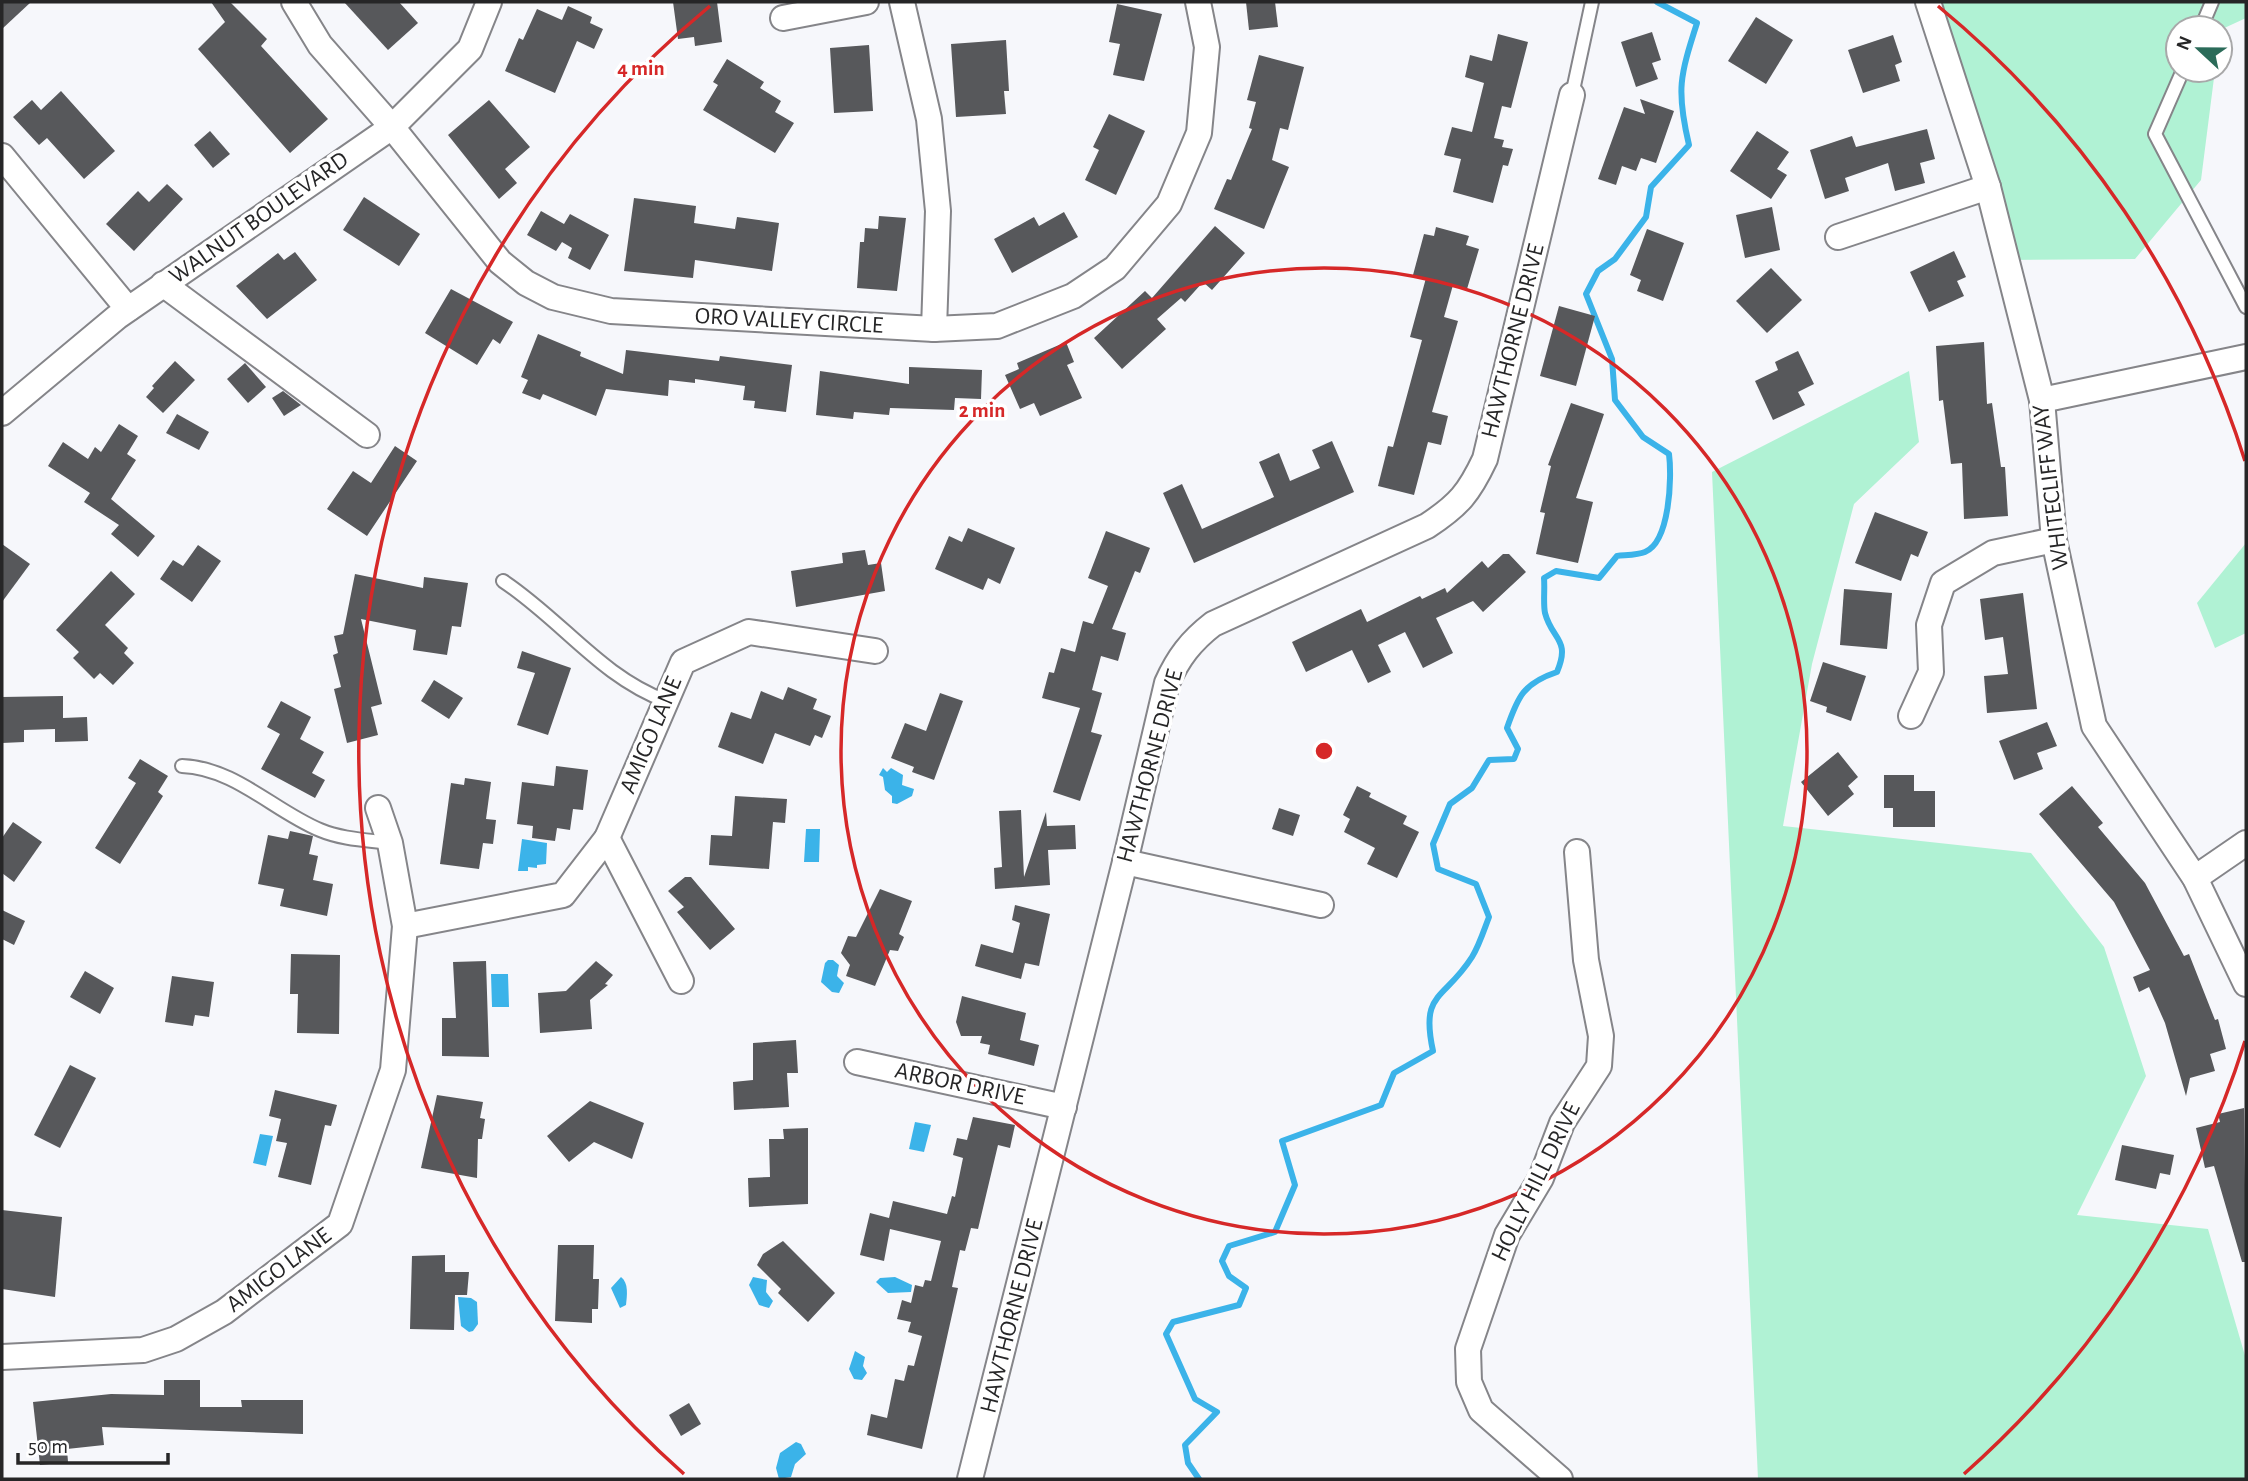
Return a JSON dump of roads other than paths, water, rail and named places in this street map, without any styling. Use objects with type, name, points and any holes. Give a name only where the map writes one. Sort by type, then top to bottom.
[{"type":"street","name":"ORO VALLEY CIRCLE","points":[[295,2],[320,45],[392,127],[500,262],[526,283],[553,297],[611,311],[934,329],[997,326],[1073,296],[1115,268],[1169,204],[1199,133],[1207,47],[1198,2]]},
{"type":"street","name":"WALNUT BOULEVARD","points":[[2,413],[128,309],[392,127],[470,49],[489,2]]},
{"type":"street","points":[[783,19],[866,2]]},
{"type":"street","points":[[902,2],[929,119],[938,211],[934,329]]},
{"type":"street","name":"WHITECLIFF WAY","points":[[1928,2],[1988,187],[2042,400],[2054,540],[2094,726],[2195,878],[2246,984]]},
{"type":"street","name":"HAWTHORNE DRIVE","points":[[970,1479],[1125,862],[1167,683],[1176,662],[1193,639],[1213,624],[1427,526],[1456,507],[1472,487],[1488,445],[1572,95]]},
{"type":"street","points":[[2,156],[128,309]]},
{"type":"street","points":[[1838,237],[1988,187]]},
{"type":"street","points":[[163,284],[367,435]]},
{"type":"street","points":[[2042,400],[2246,357]]},
{"type":"street","points":[[1911,716],[1931,672],[1929,625],[1943,583],[1993,553],[2054,540]]},
{"type":"street","name":"AMIGO LANE","points":[[405,926],[564,895],[607,838],[683,662],[749,632],[875,651]]},
{"type":"street","name":"AMIGO LANE","points":[[2,1357],[143,1350],[176,1339],[224,1312],[340,1224],[393,1070],[405,926],[390,842],[378,808]]},
{"type":"street","points":[[607,838],[681,981]]},
{"type":"street","points":[[2195,878],[2246,843]]},
{"type":"street","name":"HOLLY HILL DRIVE","points":[[1560,1479],[1480,1410],[1469,1382],[1468,1349],[1507,1235],[1541,1178],[1562,1123],[1599,1066],[1601,1036],[1586,960],[1577,852]]},
{"type":"street","points":[[1125,862],[1321,905]]},
{"type":"street","name":"ARBOR DRIVE","points":[[857,1062],[1064,1107]]},
{"type":"lane","points":[[1572,95],[1592,2]]},
{"type":"lane","points":[[2177,84],[2155,134],[2246,307]]},
{"type":"lane","points":[[503,581],[536,603],[608,671],[636,690],[666,701]]},
{"type":"lane","points":[[182,766],[207,770],[243,786],[324,832],[390,842]]},
{"type":"water","points":[[883,768],[887,772],[891,768],[903,775],[902,785],[914,789],[912,796],[897,804],[892,803],[892,796],[885,790],[883,777],[879,775]]},
{"type":"water","points":[[806,829],[820,829],[819,862],[804,862]]},
{"type":"water","points":[[522,839],[547,843],[546,864],[537,865],[537,868],[528,867],[528,871],[518,871]]},
{"type":"water","points":[[828,960],[839,965],[837,976],[844,983],[839,993],[832,992],[821,982]]},
{"type":"water","points":[[491,974],[508,974],[509,1007],[492,1007]]},
{"type":"water","points":[[915,1122],[931,1125],[924,1152],[909,1149]]},
{"type":"water","points":[[260,1134],[273,1136],[266,1166],[253,1163]]},
{"type":"water","points":[[621,1277],[627,1294],[626,1305],[620,1308],[611,1288]]},
{"type":"water","points":[[753,1277],[767,1280],[766,1292],[773,1301],[769,1308],[759,1305],[749,1285]]},
{"type":"water","points":[[895,1277],[912,1285],[911,1292],[888,1293],[876,1282],[880,1278]]},
{"type":"water","points":[[458,1297],[471,1298],[477,1302],[478,1324],[473,1331],[469,1332],[461,1326]]},
{"type":"water","points":[[855,1351],[865,1357],[863,1366],[867,1373],[862,1380],[854,1379],[849,1369]]},
{"type":"water","points":[[796,1442],[801,1444],[806,1454],[795,1464],[791,1477],[779,1479],[776,1468],[780,1453]]},
{"type":"waterway","points":[[1199,1479],[1188,1463],[1185,1445],[1217,1412],[1195,1399],[1166,1334],[1173,1322],[1239,1305],[1246,1288],[1229,1276],[1222,1261],[1229,1246],[1275,1232],[1295,1185],[1282,1141],[1381,1105],[1394,1073],[1433,1051],[1430,1032],[1432,1006],[1472,957],[1489,917],[1476,884],[1438,869],[1433,844],[1450,804],[1472,788],[1489,760],[1514,759],[1518,749],[1507,728],[1515,707],[1530,686],[1557,672],[1562,653],[1559,640],[1545,613],[1544,578],[1556,571],[1599,578],[1617,556],[1645,552],[1660,536],[1669,492],[1669,454],[1643,437],[1615,400],[1612,359],[1586,294],[1598,271],[1615,259],[1646,217],[1651,187],[1689,145],[1681,96],[1684,70],[1697,23],[1657,2]]}]
